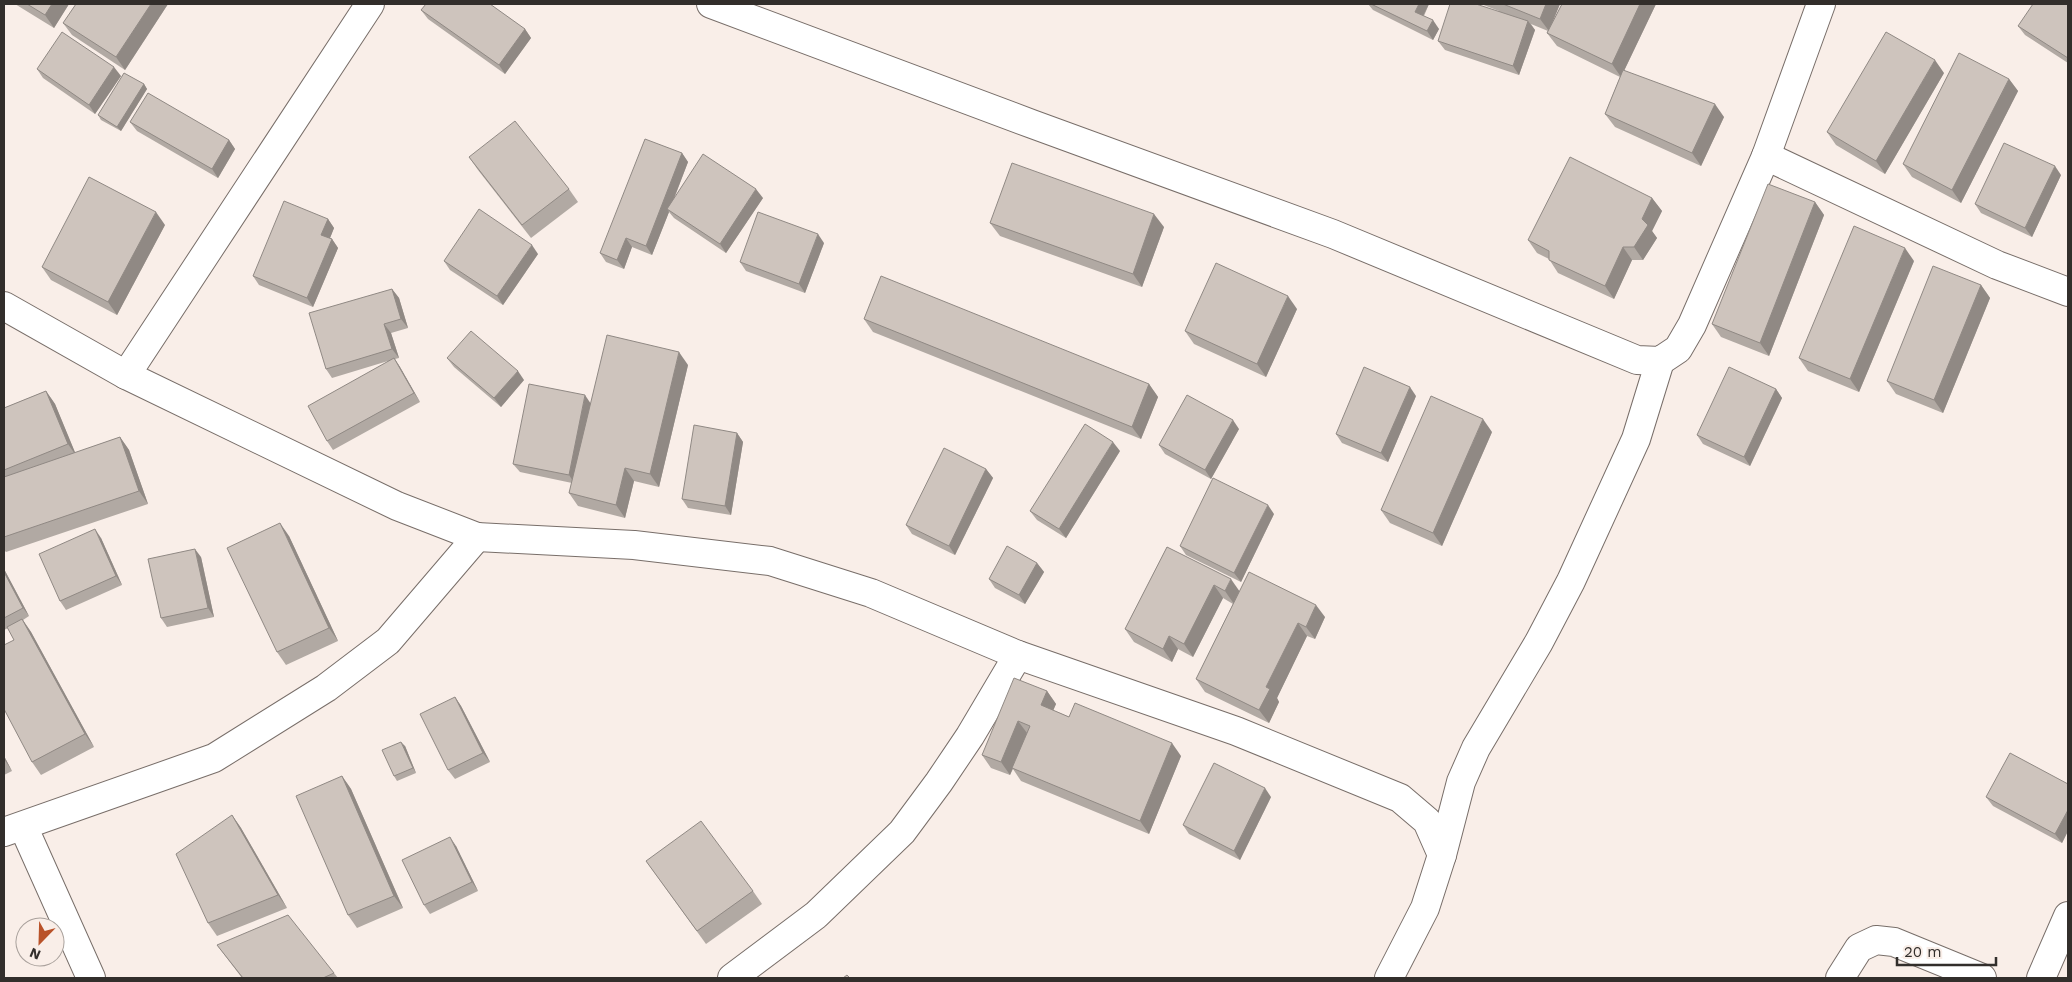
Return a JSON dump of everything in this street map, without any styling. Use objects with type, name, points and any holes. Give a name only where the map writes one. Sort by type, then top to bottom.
[{"type":"street","points":[[711,4],[1333,234],[1637,360],[1660,361],[1678,349],[1692,325],[1766,156],[1821,4]]},
{"type":"street","points":[[126,375],[361,7]]},
{"type":"street","points":[[1766,156],[1997,266],[2068,292]]},
{"type":"street","points":[[4,306],[126,375],[397,506],[477,538],[634,545],[770,561],[871,593],[1018,655],[1236,731],[1400,798],[1427,821],[1442,855]]},
{"type":"street","points":[[1389,978],[1425,908],[1462,782],[1476,748],[1539,642],[1571,581],[1636,439],[1660,361]]},
{"type":"street","points":[[91,978],[13,829],[214,758],[326,688],[388,641],[477,538]]},
{"type":"street","points":[[732,978],[816,915],[902,832],[940,782],[1018,655]]},
{"type":"street","points":[[2041,978],[2068,916]]},
{"type":"street","points":[[1840,978],[1859,948],[1876,940],[1894,942],[1982,978]]},
{"type":"building","points":[[27,4],[52,4],[45,15]]},
{"type":"building","points":[[76,4],[151,4],[116,57],[63,23]]},
{"type":"building","points":[[426,4],[490,4],[525,29],[499,65],[421,10]]},
{"type":"building","points":[[1371,4],[1419,4],[1415,12],[1433,20],[1427,31]]},
{"type":"building","points":[[1450,4],[1476,4],[1528,21],[1513,66],[1438,41]]},
{"type":"building","points":[[1503,4],[1546,4],[1540,19]]},
{"type":"building","points":[[1562,4],[1640,4],[1612,64],[1547,33]]},
{"type":"building","points":[[2033,4],[2068,4],[2068,58],[2018,26]]},
{"type":"building","points":[[62,32],[114,67],[89,105],[37,69]]},
{"type":"building","points":[[1886,32],[1935,60],[1876,161],[1827,132]]},
{"type":"building","points":[[1959,53],[2009,79],[1952,190],[1903,164]]},
{"type":"building","points":[[1623,70],[1715,104],[1692,153],[1605,114]]},
{"type":"building","points":[[124,73],[144,84],[117,127],[98,115]]},
{"type":"building","points":[[148,93],[229,140],[212,169],[130,122]]},
{"type":"building","points":[[515,121],[569,189],[522,225],[469,157]]},
{"type":"building","points":[[645,139],[682,153],[646,246],[626,238],[617,260],[600,253]]},
{"type":"building","points":[[2004,143],[2055,166],[2025,228],[1975,204]]},
{"type":"building","points":[[703,154],[756,189],[720,244],[667,209]]},
{"type":"building","points":[[1570,157],[1652,198],[1642,219],[1648,225],[1634,247],[1623,247],[1605,286],[1549,260],[1549,251],[1528,240]]},
{"type":"building","points":[[1012,163],[1154,214],[1133,274],[990,223]]},
{"type":"building","points":[[89,177],[156,212],[108,302],[42,267]]},
{"type":"building","points":[[1768,184],[1815,202],[1760,343],[1712,324]]},
{"type":"building","points":[[284,201],[328,219],[321,235],[332,239],[307,298],[253,276]]},
{"type":"building","points":[[479,209],[532,245],[497,296],[444,261]]},
{"type":"building","points":[[758,212],[818,234],[799,284],[740,262]]},
{"type":"building","points":[[1854,226],[1905,248],[1850,379],[1799,358]]},
{"type":"building","points":[[1216,263],[1288,296],[1257,364],[1185,331]]},
{"type":"building","points":[[1933,266],[1981,285],[1934,400],[1887,381]]},
{"type":"building","points":[[881,276],[1149,384],[1132,427],[864,319]]},
{"type":"building","points":[[392,289],[401,319],[384,324],[392,349],[326,369],[309,313]]},
{"type":"building","points":[[471,331],[518,371],[494,398],[447,358]]},
{"type":"building","points":[[607,335],[679,352],[650,474],[625,468],[616,505],[569,493]]},
{"type":"building","points":[[394,358],[414,393],[327,441],[308,406]]},
{"type":"building","points":[[1364,367],[1410,387],[1381,453],[1336,434]]},
{"type":"building","points":[[1729,367],[1776,389],[1744,457],[1697,435]]},
{"type":"building","points":[[529,384],[585,395],[569,475],[513,464]]},
{"type":"building","points":[[46,391],[68,444],[4,470],[4,408]]},
{"type":"building","points":[[1187,395],[1233,420],[1205,470],[1159,445]]},
{"type":"building","points":[[1431,396],[1483,419],[1433,533],[1381,510]]},
{"type":"building","points":[[1085,424],[1113,442],[1059,529],[1030,511]]},
{"type":"building","points":[[694,425],[737,433],[725,506],[682,499]]},
{"type":"building","points":[[120,437],[139,491],[4,537],[4,477]]},
{"type":"building","points":[[944,448],[986,469],[949,546],[906,525]]},
{"type":"building","points":[[1213,478],[1268,505],[1234,573],[1180,546]]},
{"type":"building","points":[[280,523],[329,628],[277,652],[227,548]]},
{"type":"building","points":[[95,529],[116,576],[60,601],[39,554]]},
{"type":"building","points":[[1007,546],[1037,563],[1019,595],[989,579]]},
{"type":"building","points":[[1167,547],[1231,579],[1225,591],[1214,585],[1184,644],[1169,636],[1163,649],[1125,629]]},
{"type":"building","points":[[195,549],[208,608],[161,618],[148,559]]},
{"type":"building","points":[[4,572],[23,608],[4,618]]},
{"type":"building","points":[[1249,572],[1316,605],[1306,627],[1298,623],[1266,687],[1270,689],[1259,710],[1196,679]]},
{"type":"building","points":[[22,619],[85,734],[32,762],[4,709],[4,645],[14,640],[7,627]]},
{"type":"building","points":[[1014,678],[1047,691],[1041,705],[1069,717],[1075,703],[1172,743],[1140,821],[1012,768],[1030,726],[1018,721],[1001,762],[982,755]]},
{"type":"building","points":[[455,697],[483,753],[448,770],[420,714]]},
{"type":"building","points":[[401,742],[413,768],[394,776],[382,750]]},
{"type":"building","points":[[2010,753],[2068,784],[2068,810],[2055,834],[1986,797]]},
{"type":"building","points":[[1214,763],[1265,788],[1234,851],[1183,825]]},
{"type":"building","points":[[342,776],[394,896],[348,915],[296,796]]},
{"type":"building","points":[[232,815],[278,895],[208,923],[176,854]]},
{"type":"building","points":[[701,821],[753,891],[697,931],[646,861]]},
{"type":"building","points":[[450,837],[472,882],[424,905],[402,860]]},
{"type":"building","points":[[288,915],[334,973],[323,978],[243,978],[217,945]]}]
